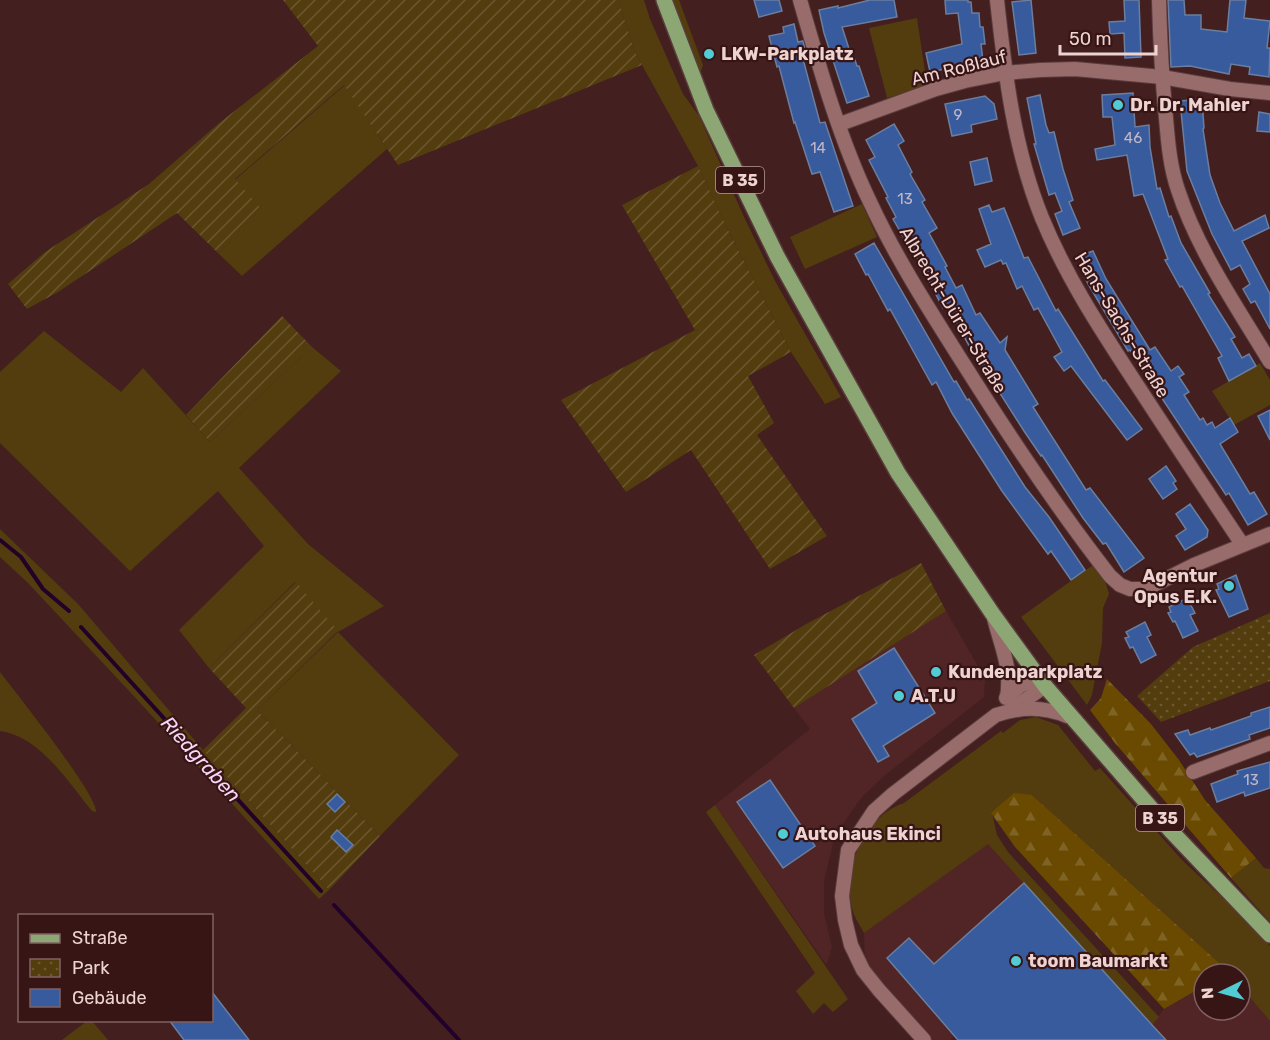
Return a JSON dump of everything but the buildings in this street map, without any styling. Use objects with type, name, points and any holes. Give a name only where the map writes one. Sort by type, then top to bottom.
[{"type":"main road","name":"B 35","points":[[664,0],[706,110],[777,256],[898,473],[992,613],[1070,717],[1171,831],[1270,935]]},
{"type":"street","name":"Hans-Sachs-Straße","points":[[997,0],[1005,73],[1028,178],[1042,218],[1075,288],[1099,328],[1242,544]]},
{"type":"street","points":[[1159,0],[1162,76],[1171,161],[1177,189],[1197,237],[1270,362]]},
{"type":"street","name":"Albrecht-Dürer-Straße","points":[[804,1],[854,165],[886,234],[987,400],[1110,576],[1119,585],[1130,589],[1146,589],[1242,544]]},
{"type":"street","name":"Am Roßlauf","points":[[840,124],[936,89],[1005,73],[1075,69],[1162,76],[1230,89],[1270,93]]},
{"type":"street","points":[[1242,544],[1270,534]]},
{"type":"street","points":[[992,613],[1008,667],[1008,704]]},
{"type":"street","points":[[924,1040],[863,970],[851,945],[842,896],[848,850],[874,811],[893,794],[1008,704],[1042,681]]},
{"type":"street","points":[[1008,704],[1044,709],[1070,717]]},
{"type":"street","points":[[1193,772],[1270,743]]},
{"type":"shaded area","points":[[946,611],[985,678],[984,697],[884,776],[861,798],[843,824],[833,844],[824,881],[824,913],[832,947],[827,963],[825,963],[715,805],[810,729],[794,708]]},
{"type":"shaded area","name":"toom Baumarkt","points":[[988,843],[1152,1024],[1164,1009],[1192,993],[1192,1022],[1252,1022],[1252,1000],[1270,1021],[1270,1040],[958,1040],[954,1036],[951,1040],[932,1040],[865,961],[864,933]]},
{"type":"green space","points":[[283,0],[618,0],[635,52],[642,65],[398,165],[344,85],[235,179],[264,212],[218,253],[177,213],[58,292],[27,309],[8,284],[45,252],[149,184],[218,124],[318,46]]},
{"type":"green space","points":[[618,0],[644,0],[683,94],[699,116],[775,281],[841,397],[825,404],[791,352],[698,166],[635,52]]},
{"type":"green space","points":[[670,0],[679,0],[703,65],[700,74]]},
{"type":"green space","points":[[917,18],[927,85],[887,98],[869,28]]},
{"type":"green space","points":[[345,85],[387,149],[242,276],[218,253],[263,212],[235,180]]},
{"type":"green space","points":[[698,166],[791,352],[748,376],[774,423],[757,435],[827,536],[770,569],[691,450],[626,492],[561,400],[695,330],[622,205]]},
{"type":"green space","points":[[862,204],[877,237],[805,269],[790,237]]},
{"type":"green space","points":[[282,316],[312,347],[210,442],[186,415]]},
{"type":"green space","points":[[44,331],[121,392],[143,368],[210,442],[312,347],[341,371],[239,468],[308,544],[384,606],[338,632],[295,582],[209,668],[179,630],[264,546],[218,491],[130,571],[0,443],[0,372]]},
{"type":"green space","points":[[1260,363],[1270,380],[1270,405],[1234,425],[1212,391]]},
{"type":"green space","points":[[0,529],[78,604],[203,750],[329,890],[319,899],[131,693],[28,583],[0,557]]},
{"type":"green space","points":[[921,563],[946,611],[794,708],[754,655],[808,623]]},
{"type":"green space","points":[[1093,565],[1106,584],[1109,594],[1103,608],[1102,643],[1092,695],[1087,705],[1021,617]]},
{"type":"green space","points":[[296,582],[338,631],[257,710],[380,836],[329,890],[203,750],[246,708],[209,668]]},
{"type":"green space","points":[[1270,613],[1270,681],[1161,722],[1137,696],[1193,647]]},
{"type":"green space","points":[[338,632],[459,755],[380,836],[257,710]]},
{"type":"green space","points":[[0,672],[84,786],[96,812],[92,811],[63,774],[40,751],[14,735],[0,731]]},
{"type":"green space","points":[[1107,679],[1151,724],[1179,760],[1205,800],[1256,858],[1231,878],[1115,743],[1090,710],[1101,698]]},
{"type":"green space","points":[[1036,717],[1058,725],[1095,771],[1100,768],[1182,860],[1245,919],[1270,946],[1270,1021],[1252,1000],[1252,962],[1217,962],[1032,795],[992,813],[997,835],[1008,852],[1159,1017],[1152,1025],[988,844],[864,933],[853,911],[850,888],[855,858],[869,830],[891,809],[904,803],[1001,731],[1003,733],[1020,720]]},
{"type":"green space","points":[[1014,793],[1032,795],[1218,962],[1192,962],[1192,993],[1164,1009],[1015,847],[991,813]]},
{"type":"green space","points":[[715,805],[848,999],[833,1012],[824,1003],[813,1014],[796,991],[815,973],[706,812]]},
{"type":"green space","points":[[1256,858],[1264,868],[1270,869],[1270,922],[1231,878]]},
{"type":"green space","points":[[86,1022],[93,1022],[108,1040],[62,1040]]},
{"type":"waterway","name":"Riedgraben","points":[[0,540],[21,557],[43,589],[69,611]]},
{"type":"waterway","name":"Riedgraben","points":[[81,627],[321,891]]},
{"type":"waterway","name":"Riedgraben","points":[[334,905],[459,1040]]},
{"type":"place","name":"LKW-Parkplatz","points":[[709,54]]},
{"type":"place","name":"Dr. Dr. Mahler","points":[[1118,105]]},
{"type":"place","name":"Agentur Opus E.K.","points":[[1229,586]]},
{"type":"place","name":"Kundenparkplatz","points":[[936,672]]},
{"type":"place","name":"A.T.U","points":[[899,696]]},
{"type":"place","name":"Autohaus Ekinci","points":[[783,834]]},
{"type":"place","name":"toom Baumarkt","points":[[1016,961]]}]
